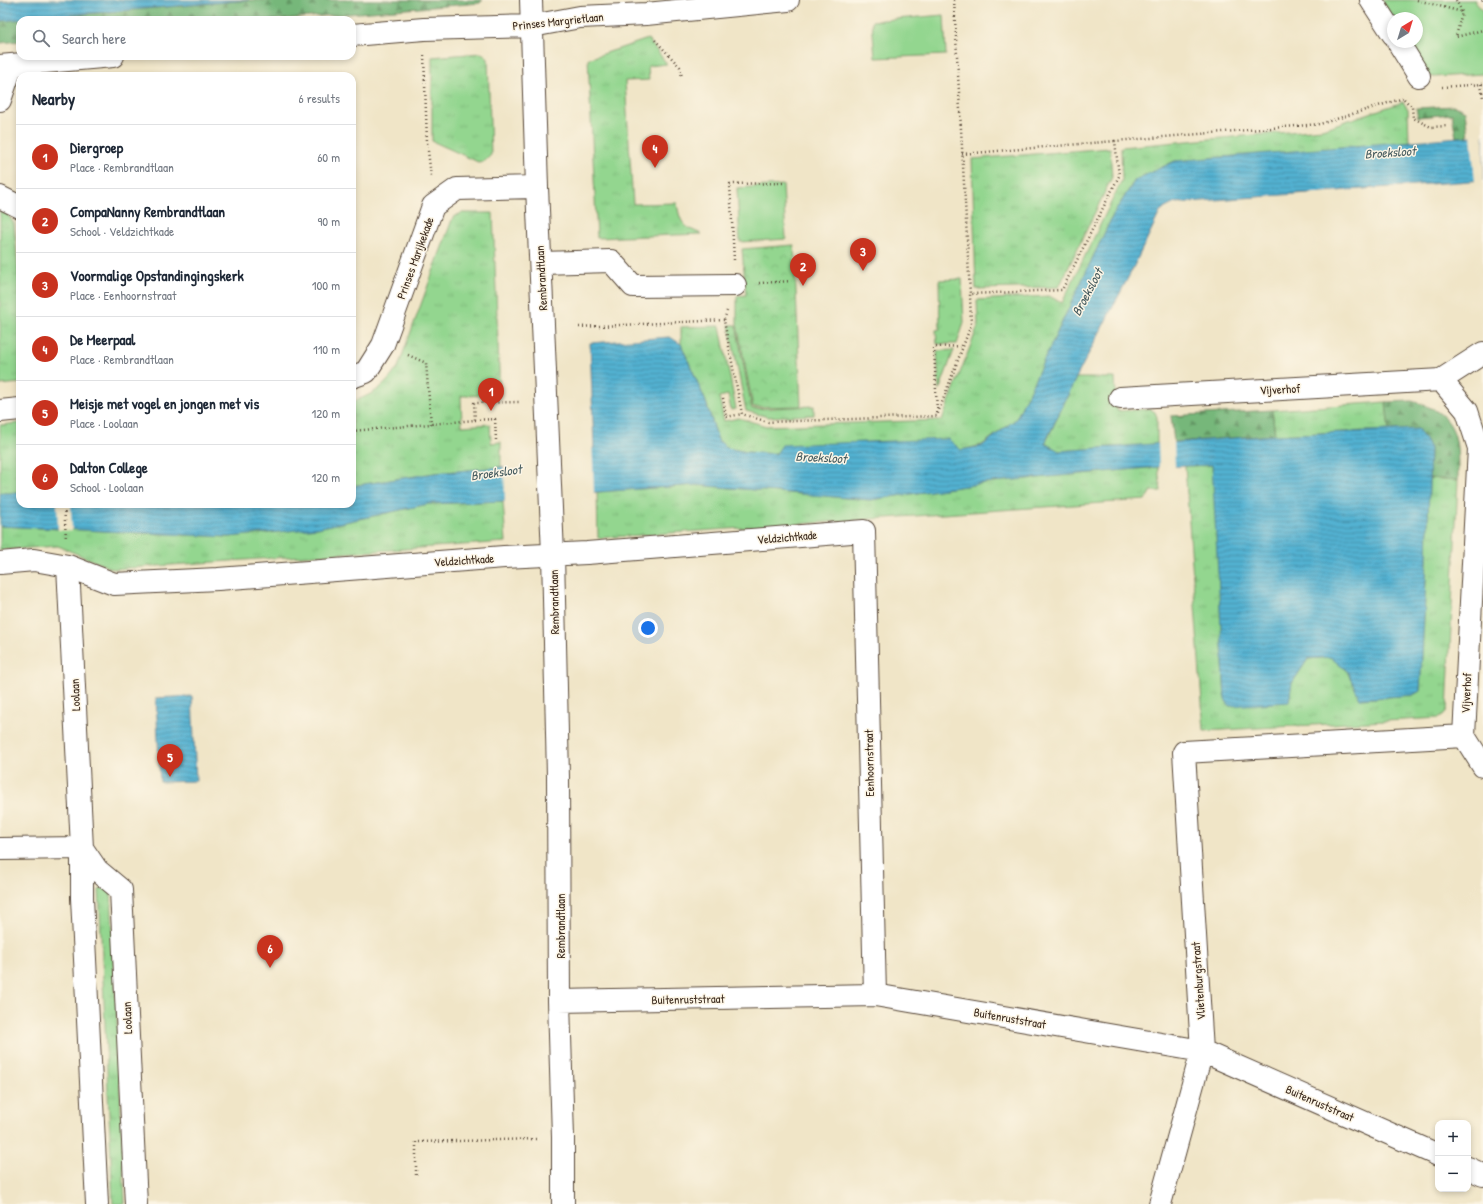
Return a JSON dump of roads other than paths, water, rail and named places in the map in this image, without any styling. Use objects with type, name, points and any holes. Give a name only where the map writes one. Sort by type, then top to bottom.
[{"type":"street","name":"Rembrandtlaan","points":[[531,0],[540,263],[553,554],[559,825],[559,1001],[564,1204]]},
{"type":"street","name":"Prinses Margrietlaan","points":[[356,35],[424,29],[532,26],[580,17],[646,14],[737,3],[788,0]]},
{"type":"street","points":[[1371,0],[1387,25]]},
{"type":"street","points":[[1402,48],[1419,76]]},
{"type":"street","points":[[0,100],[6,65],[65,60]]},
{"type":"street","name":"Prinses Marijkekade","points":[[356,376],[366,372],[383,346],[434,206],[457,189],[537,187]]},
{"type":"street","points":[[0,197],[16,205]]},
{"type":"street","points":[[540,263],[611,261],[633,286],[744,284]]},
{"type":"street","name":"Vijverhof","points":[[1120,398],[1441,380],[1483,353]]},
{"type":"street","name":"Vijverhof","points":[[1441,380],[1467,411],[1481,447],[1464,736]]},
{"type":"street","points":[[0,411],[16,409]]},
{"type":"street","name":"Veldzichtkade","points":[[0,563],[34,560],[68,566],[114,584],[218,579],[553,554],[587,553],[864,531]]},
{"type":"street","name":"Eenhoornstraat","points":[[864,531],[875,995]]},
{"type":"street","name":"Loolaan","points":[[68,566],[97,1204]]},
{"type":"street","points":[[1464,736],[1483,766]]},
{"type":"street","name":"Vlietenburgstraat","points":[[1160,1204],[1202,1052],[1184,752],[1464,736]]},
{"type":"street","points":[[0,849],[82,848]]},
{"type":"street","name":"Loolaan","points":[[82,848],[97,870],[121,890],[136,1204]]},
{"type":"street","name":"Buitenruststraat","points":[[559,1001],[875,995],[1202,1052],[1435,1154]]},
{"type":"street","points":[[1471,1169],[1483,1174]]},
{"type":"water","points":[[22,0],[249,0],[59,16],[16,16],[16,20],[0,21],[0,2]]},
{"type":"water","name":"Broeksloot","points":[[1483,135],[1483,180],[1175,203],[1161,210],[1131,272],[1076,378],[1045,443],[1059,451],[1275,435],[1418,429],[1430,448],[1427,561],[1420,691],[1413,695],[1360,699],[1347,671],[1330,657],[1308,659],[1292,683],[1289,702],[1229,706],[1225,699],[1212,465],[1158,467],[992,482],[870,500],[697,485],[597,492],[503,501],[428,504],[317,528],[229,537],[0,526],[0,493],[16,493],[16,508],[356,508],[356,485],[435,473],[501,467],[594,448],[590,343],[670,337],[681,344],[706,402],[718,440],[727,448],[747,452],[776,454],[782,445],[948,439],[961,450],[982,446],[1016,419],[1113,215],[1135,180],[1175,161]]},
{"type":"water","points":[[192,696],[196,781],[160,782],[156,698]]},
{"type":"place","name":"De Meerpaal","points":[[655,168]]},
{"type":"place","name":"Voormalige Opstandingingskerk","points":[[863,271]]},
{"type":"place","name":"CompaNanny Rembrandtlaan","points":[[803,286]]},
{"type":"place","name":"Diergroep","points":[[491,411]]},
{"type":"place","name":"Meisje met vogel en jongen met vis","points":[[170,777]]},
{"type":"place","name":"Dalton College","points":[[270,968]]}]
